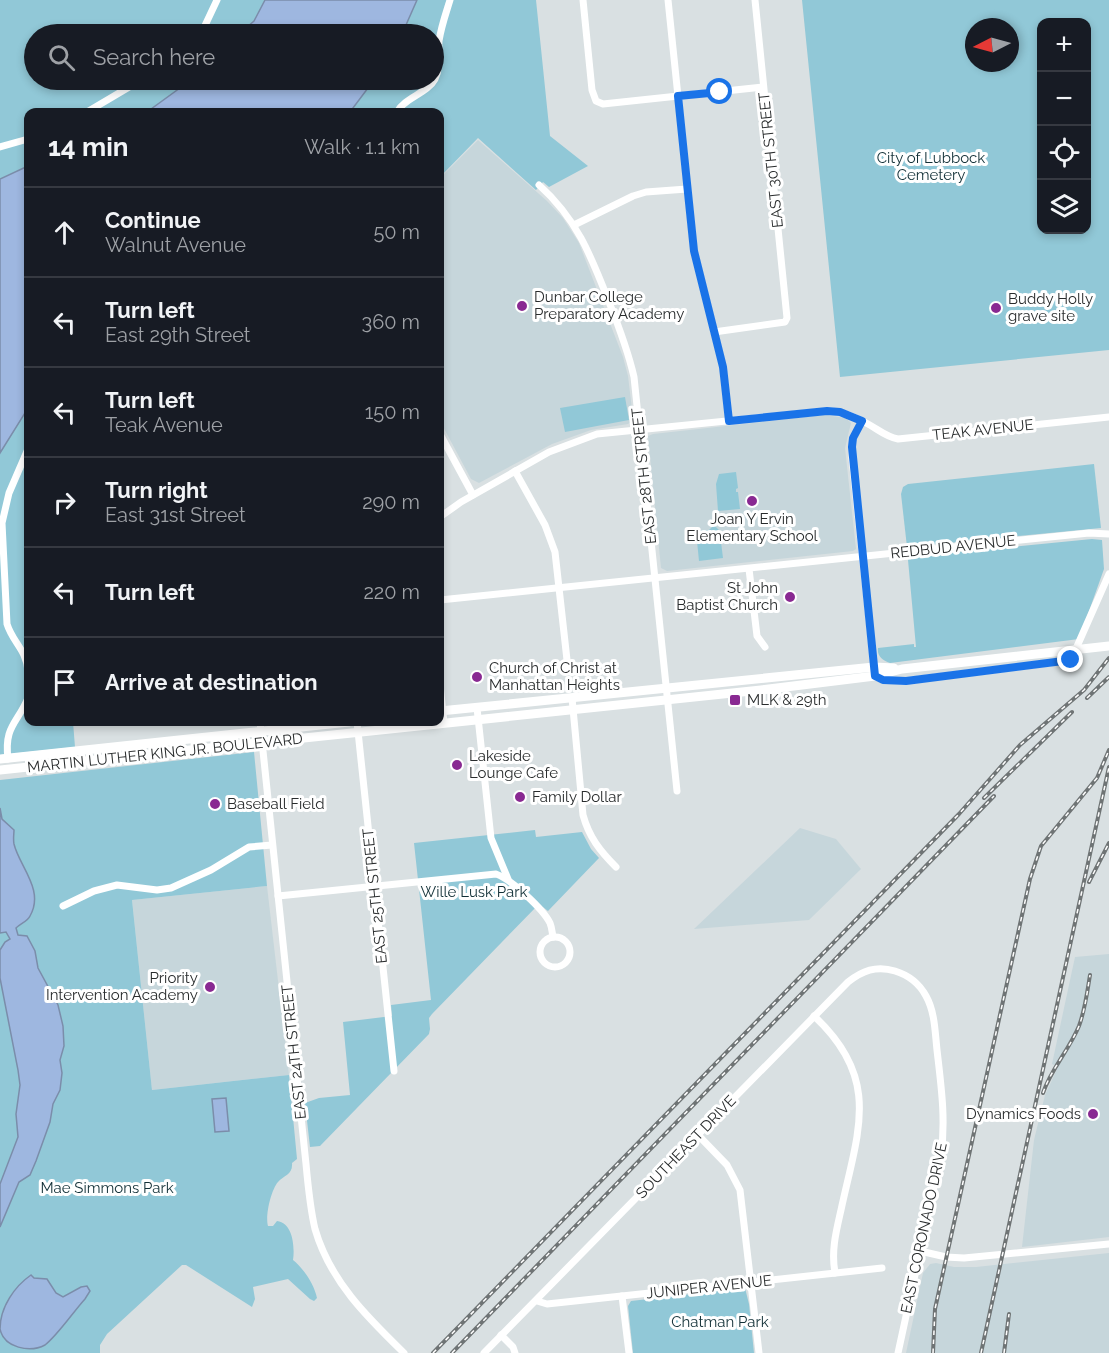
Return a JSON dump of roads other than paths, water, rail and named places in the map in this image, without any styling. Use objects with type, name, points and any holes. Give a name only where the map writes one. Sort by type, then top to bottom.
[{"type":"main road","name":"MARTIN LUTHER KING JR. BOULEVARD","points":[[444,711],[666,688],[902,669],[1109,646]]},
{"type":"main road","name":"MARTIN LUTHER KING JR. BOULEVARD","points":[[444,723],[667,699],[874,671]]},
{"type":"main road","name":"MARTIN LUTHER KING JR. BOULEVARD","points":[[4,759],[260,726]]},
{"type":"main road","name":"MARTIN LUTHER KING JR. BOULEVARD","points":[[0,770],[415,726]]},
{"type":"street","points":[[206,24],[217,0]]},
{"type":"street","points":[[443,24],[450,0]]},
{"type":"street","points":[[584,0],[592,90],[596,101],[603,104],[763,87]]},
{"type":"street","points":[[444,514],[549,452],[597,434],[729,421],[724,373],[694,251],[668,0]]},
{"type":"street","name":"EAST 30TH STREET","points":[[714,332],[784,322],[788,311],[774,204],[755,0]]},
{"type":"street","points":[[94,108],[124,90]]},
{"type":"street","points":[[400,108],[424,90]]},
{"type":"street","points":[[0,147],[24,141]]},
{"type":"street","name":"EAST 28TH STREET","points":[[538,185],[560,206],[574,225],[590,254],[627,350],[634,377],[677,791]]},
{"type":"street","points":[[574,225],[633,196],[646,192],[687,189]]},
{"type":"street","name":"TEAK AVENUE","points":[[729,421],[827,411],[850,416],[891,438],[898,439],[1109,417]]},
{"type":"street","points":[[862,421],[853,438],[852,447],[874,671],[883,680],[906,681],[1071,660],[1109,574]]},
{"type":"street","points":[[444,441],[473,495]]},
{"type":"street","points":[[24,457],[4,507],[2,524],[7,624],[24,654]]},
{"type":"street","points":[[515,471],[530,496],[555,552],[568,669]]},
{"type":"street","name":"REDBUD AVENUE","points":[[444,600],[1089,532],[1109,534]]},
{"type":"street","points":[[749,569],[757,636],[765,647]]},
{"type":"street","points":[[572,698],[587,829],[599,850],[616,867]]},
{"type":"street","points":[[4,759],[10,727],[24,704]]},
{"type":"street","points":[[477,708],[491,838],[508,879],[545,916],[553,937]]},
{"type":"street","name":"EAST 24TH STREET","points":[[260,726],[314,1223],[326,1257],[341,1284],[369,1319],[404,1353]]},
{"type":"street","name":"EAST 25TH STREET","points":[[357,726],[394,1071]]},
{"type":"street","points":[[63,906],[94,891],[117,885],[158,890],[171,888],[211,870],[249,847],[272,845]]},
{"type":"street","points":[[278,896],[490,874],[508,879]]},
{"type":"street","points":[[553,937],[563,939],[569,945],[570,951],[567,961],[557,967],[547,964],[541,954],[544,943],[553,937]]},
{"type":"street","name":"SOUTHEAST DRIVE","points":[[484,1353],[848,982],[860,973],[878,968],[901,973]]},
{"type":"street","name":"EAST CORONADO DRIVE","points":[[898,1353],[941,1155],[944,1131],[944,1111],[930,1003],[920,987],[901,973]]},
{"type":"street","points":[[814,1016],[828,1029],[844,1051],[855,1074],[860,1095],[859,1128],[832,1249],[835,1273]]},
{"type":"street","points":[[698,1135],[727,1165],[740,1190],[759,1353]]},
{"type":"street","points":[[920,1251],[946,1257],[964,1258],[1109,1244]]},
{"type":"street","name":"JUNIPER AVENUE","points":[[537,1301],[547,1304],[882,1268]]},
{"type":"street","points":[[622,1296],[629,1353]]},
{"type":"street","points":[[501,1335],[513,1347],[515,1353]]},
{"type":"railway","points":[[433,1353],[959,814],[1020,745],[1084,690],[1109,658]]},
{"type":"railway","points":[[1087,698],[1109,677]]},
{"type":"railway","points":[[984,798],[1072,712]]},
{"type":"railway","points":[[933,1353],[935,1309],[1030,879],[1041,846],[1097,778],[1109,750]]},
{"type":"railway","points":[[981,1353],[1109,767]]},
{"type":"railway","points":[[452,1353],[994,796]]},
{"type":"railway","points":[[1089,882],[1109,843]]},
{"type":"railway","points":[[1043,1093],[1079,1026],[1090,975]]},
{"type":"railway","points":[[1004,1353],[1009,1314]]},
{"type":"place","name":"Dunbar College Preparatory Academy","points":[[522,306]]},
{"type":"place","name":"Buddy Holly grave site","points":[[996,308]]},
{"type":"place","name":"Joan Y Ervin Elementary School","points":[[752,501]]},
{"type":"place","name":"St John Baptist Church","points":[[790,597]]},
{"type":"place","name":"Church of Christ at Manhattan Heights","points":[[477,677]]},
{"type":"place","name":"MLK & 29th","points":[[735,700]]},
{"type":"place","name":"Lakeside Lounge Cafe","points":[[457,765]]},
{"type":"place","name":"Family Dollar","points":[[520,797]]},
{"type":"place","name":"Baseball Field","points":[[215,804]]},
{"type":"place","name":"Priority Intervention Academy","points":[[210,987]]},
{"type":"place","name":"Dynamics Foods","points":[[1093,1114]]},
{"type":"park label","name":"City of Lubbock Cemetery","points":[[931,166]]},
{"type":"park label","name":"Wille Lusk Park","points":[[474,892]]},
{"type":"park label","name":"Mae Simmons Park","points":[[107,1188]]},
{"type":"park label","name":"Chatman Park","points":[[720,1322]]}]
